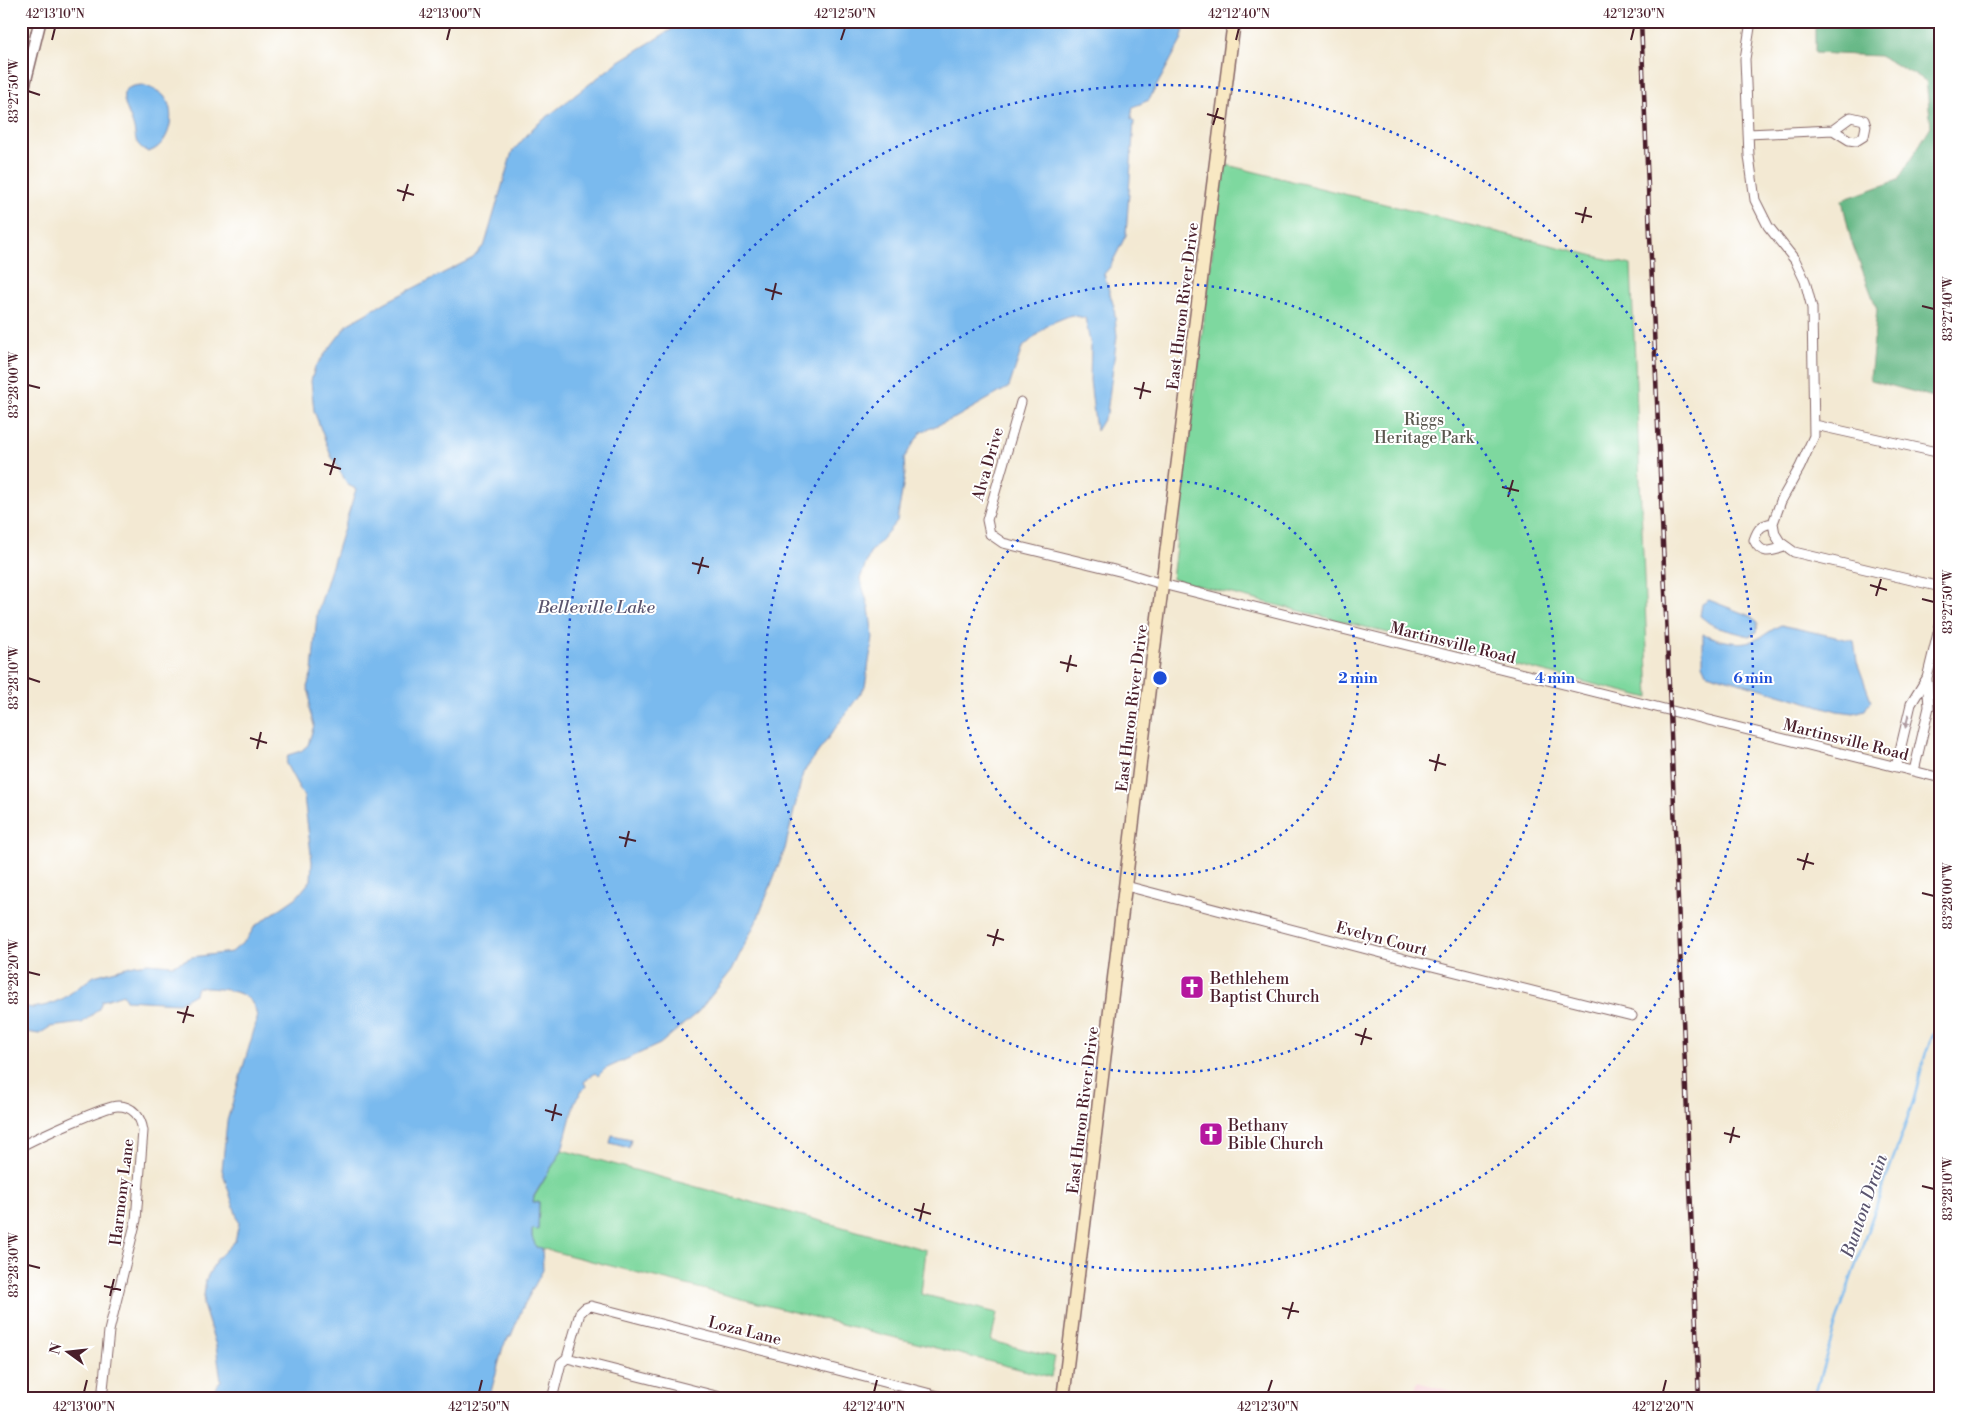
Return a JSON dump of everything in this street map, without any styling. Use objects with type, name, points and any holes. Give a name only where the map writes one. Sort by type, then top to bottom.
[{"type":"main road","name":"East Huron River Drive","points":[[1063,1399],[1162,584],[1234,21]]},
{"type":"street","points":[[21,98],[40,21]]},
{"type":"street","points":[[1751,21],[1744,59],[1748,134],[1755,200],[1768,226],[1795,260],[1805,280],[1812,308],[1815,425],[1810,447],[1781,501],[1773,523],[1775,534],[1784,547],[1794,552],[1941,587]]},
{"type":"street","points":[[1748,134],[1833,130]]},
{"type":"street","name":"Alva Drive","points":[[990,534],[987,520],[1021,402]]},
{"type":"street","points":[[1815,425],[1941,453]]},
{"type":"street","points":[[1773,523],[1763,525],[1757,531],[1754,540],[1757,547],[1762,551],[1771,552],[1784,547]]},
{"type":"street","name":"Martinsville Road","points":[[990,534],[1003,544],[1123,572],[1162,584],[1941,778]]},
{"type":"street","points":[[1914,771],[1929,707],[1927,678],[1941,621]]},
{"type":"street","points":[[1896,767],[1911,704],[1927,678]]},
{"type":"street","name":"Evelyn Court","points":[[1126,886],[1632,1016]]},
{"type":"street","name":"Harmony Lane","points":[[21,1146],[114,1106],[131,1110],[142,1123],[136,1220],[109,1331],[102,1399]]},
{"type":"street","name":"Loza Lane","points":[[552,1399],[561,1363],[567,1358],[580,1313],[585,1308],[591,1306],[950,1399]]},
{"type":"street","points":[[567,1358],[728,1399]]},
{"type":"shaded area","points":[[1417,1382],[1482,1399],[1413,1399]]},
{"type":"green space","points":[[1815,21],[1941,21],[1941,399],[1870,380],[1877,309],[1851,240],[1842,200],[1898,180],[1931,126],[1926,81],[1880,56],[1815,53]]},
{"type":"green space","name":"Riggs Heritage Park","points":[[1223,164],[1631,265],[1649,698],[1172,579]]},
{"type":"green space","points":[[562,1150],[926,1250],[921,1294],[997,1313],[991,1341],[1055,1357],[1051,1377],[536,1247],[532,1237],[532,1229],[538,1229],[539,1202],[533,1202],[534,1197]]},
{"type":"water","name":"Belleville Lake","points":[[681,21],[1186,21],[1181,41],[1149,100],[1133,107],[1131,119],[1134,121],[1126,235],[1110,267],[1104,274],[1114,307],[1117,336],[1107,413],[1096,431],[1090,380],[1091,347],[1085,318],[1071,315],[1049,324],[1022,348],[1009,387],[955,418],[921,432],[904,458],[905,474],[897,521],[870,553],[860,579],[869,608],[873,637],[865,687],[803,773],[785,849],[758,918],[732,970],[698,1012],[660,1044],[605,1069],[598,1076],[595,1073],[584,1082],[586,1086],[575,1101],[562,1150],[534,1196],[533,1202],[539,1202],[538,1230],[532,1229],[532,1237],[536,1247],[542,1248],[543,1270],[522,1309],[511,1336],[509,1336],[503,1347],[489,1399],[207,1399],[221,1380],[216,1346],[203,1305],[206,1279],[217,1259],[235,1241],[239,1223],[222,1170],[227,1121],[257,1020],[255,1009],[251,1001],[244,996],[227,990],[197,987],[195,994],[179,1003],[126,1000],[123,994],[102,1001],[99,1009],[82,1023],[50,1027],[39,1034],[21,1031],[21,1006],[33,1008],[48,1005],[64,998],[94,976],[134,965],[148,963],[173,965],[192,957],[232,952],[247,939],[255,926],[297,897],[311,880],[312,862],[304,797],[286,764],[288,755],[301,751],[308,745],[314,725],[309,709],[310,695],[307,687],[312,672],[317,614],[356,489],[348,485],[331,456],[314,411],[311,381],[315,367],[348,324],[386,302],[473,258],[485,244],[512,152],[534,127],[618,62],[679,25]]},
{"type":"water","points":[[143,85],[164,96],[168,103],[171,120],[166,137],[161,144],[148,152],[137,142],[124,98],[124,93],[127,89]]},
{"type":"water","points":[[1709,600],[1750,616],[1758,622],[1757,632],[1749,636],[1719,628],[1709,623],[1700,616],[1702,604]]},
{"type":"water","points":[[1781,625],[1854,641],[1857,662],[1871,700],[1865,710],[1854,713],[1837,711],[1707,673],[1703,664],[1703,634],[1736,643],[1757,639]]},
{"type":"water","points":[[612,1135],[631,1139],[629,1148],[610,1143]]},
{"type":"waterway","name":"Bunton Drain","points":[[1814,1399],[1835,1325],[1911,1108],[1926,1053],[1941,1023]]},
{"type":"railway","points":[[1641,21],[1699,1399]]},
{"type":"place","name":"Bethlehem Baptist Church","points":[[1192,987]]},
{"type":"place","name":"Bethany Bible Church","points":[[1211,1134]]}]
